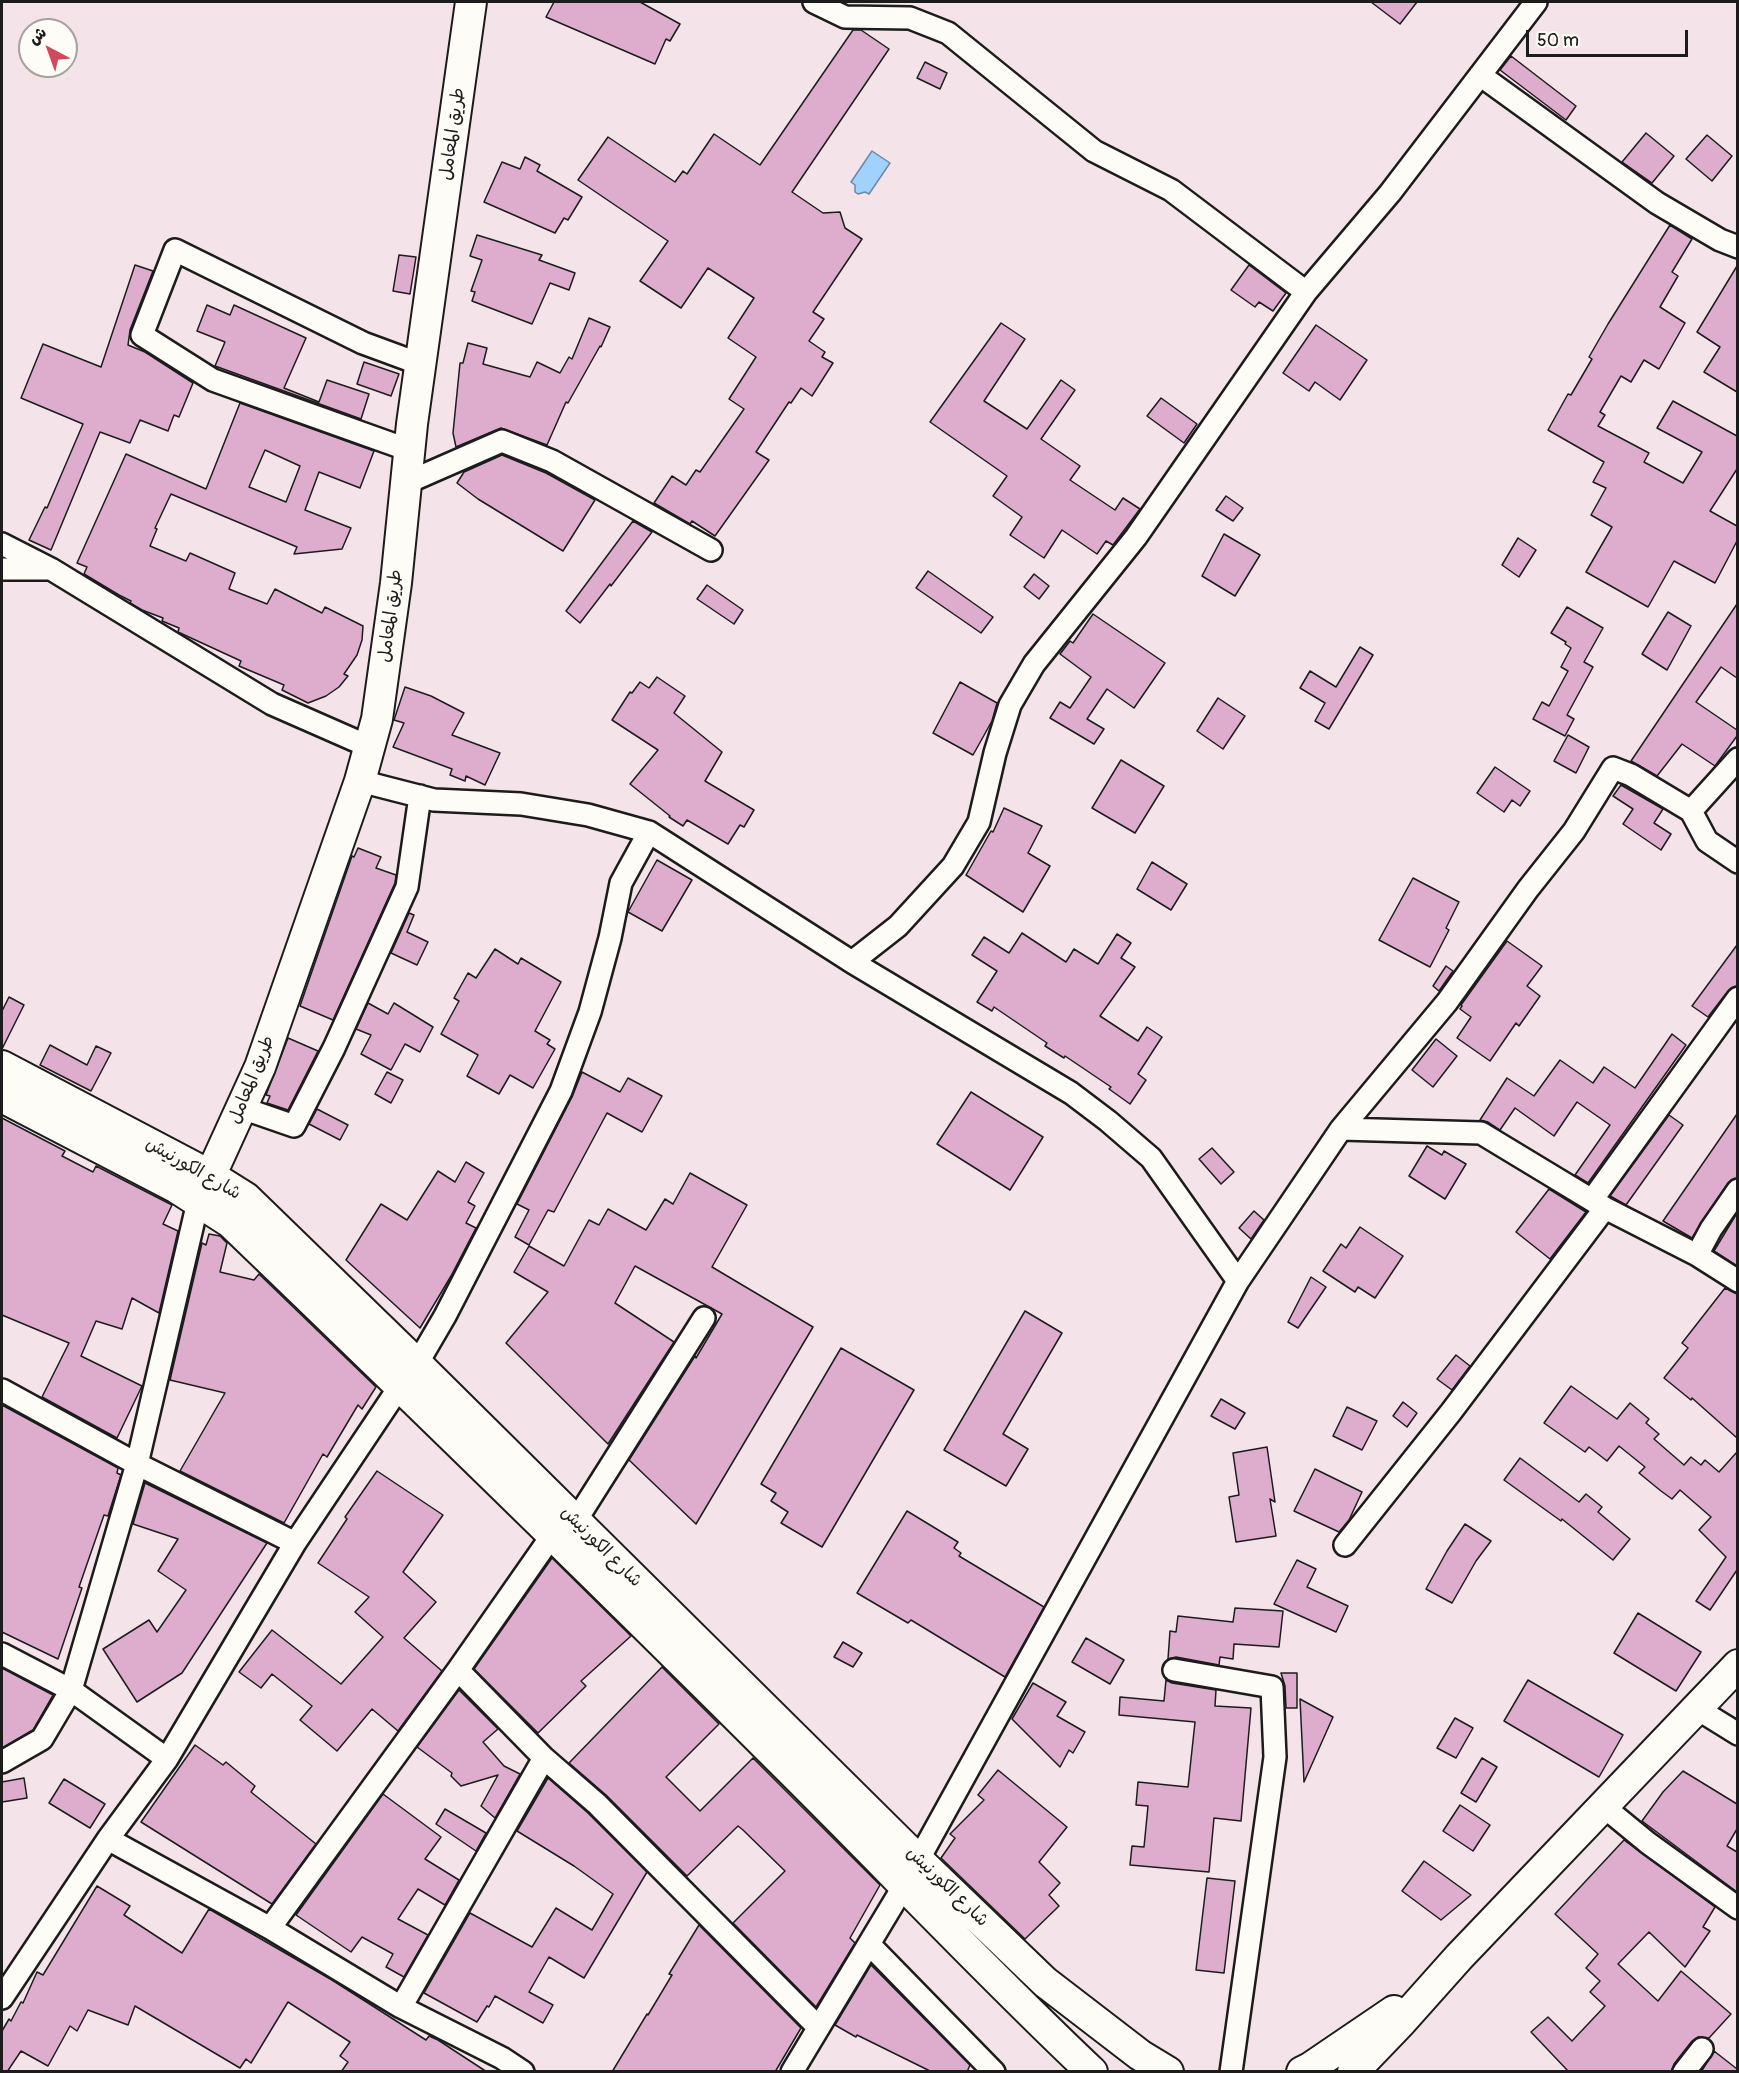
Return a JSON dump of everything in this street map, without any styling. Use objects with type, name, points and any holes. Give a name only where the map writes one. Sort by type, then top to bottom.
[{"type":"main road","name":"طريق المعامل","points":[[204,1189],[260,1067],[360,781],[377,718],[394,594],[420,364],[471,2]]},
{"type":"main road","name":"شارع الكورنيش","points":[[2,1066],[204,1189]]},
{"type":"main road","name":"شارع الكورنيش","points":[[2,1098],[177,1188],[204,1189],[246,1198],[409,1375],[911,1872],[1032,2015],[1092,2072]]},
{"type":"main road","points":[[1353,2072],[1458,1957],[1737,1665]]},
{"type":"main road","name":"شارع الكورنيش","points":[[911,1872],[1045,1982],[1140,2055],[1168,2072]]},
{"type":"main road","points":[[1302,2072],[1399,2007],[1458,1957]]},
{"type":"street","points":[[814,2],[845,17],[910,18],[948,33],[1094,151],[1171,190],[1306,292]]},
{"type":"street","points":[[852,962],[898,927],[953,866],[979,822],[995,753],[1010,705],[1034,664],[1136,537],[1306,292],[1390,193],[1536,2]]},
{"type":"street","points":[[1480,75],[1656,203],[1720,240],[1737,247]]},
{"type":"street","points":[[409,450],[213,380],[142,335],[175,250],[363,343],[420,364]]},
{"type":"street","points":[[406,483],[502,441],[552,461],[711,550]]},
{"type":"street","points":[[2,544],[51,569],[273,704],[370,747]]},
{"type":"street","points":[[2,568],[51,569]]},
{"type":"street","points":[[1691,811],[1737,759]]},
{"type":"street","points":[[792,2072],[911,1872],[1238,1281],[1341,1129],[1447,1002],[1528,889],[1574,831],[1613,768],[1691,811],[1707,841],[1737,862]]},
{"type":"street","points":[[360,781],[434,800],[521,804],[588,815],[649,832],[852,962],[1071,1093],[1108,1121],[1151,1158],[1238,1281]]},
{"type":"street","points":[[242,1108],[294,1126],[334,1048],[407,886],[420,796]]},
{"type":"street","points":[[2,1998],[108,1839],[167,1759],[296,1543],[409,1375],[445,1316],[561,1091],[590,1012],[610,938],[621,883],[649,832]]},
{"type":"street","points":[[1345,1545],[1451,1412],[1598,1204],[1737,998]]},
{"type":"street","points":[[1341,1129],[1481,1133],[1598,1204],[1697,1256],[1737,1281]]},
{"type":"street","points":[[2,1762],[42,1739],[71,1690],[137,1464],[204,1189]]},
{"type":"street","points":[[1697,1256],[1711,1229],[1737,1190]]},
{"type":"street","points":[[270,1928],[564,1528],[704,1318]]},
{"type":"street","points":[[2,1390],[137,1464],[296,1543]]},
{"type":"street","points":[[2,1654],[71,1690],[167,1759]]},
{"type":"street","points":[[458,1670],[544,1758],[597,1804],[818,2027]]},
{"type":"street","points":[[1174,1670],[1272,1687],[1275,1757],[1231,2072]]},
{"type":"street","points":[[1696,1708],[1737,1734]]},
{"type":"street","points":[[400,2007],[544,1758]]},
{"type":"street","points":[[1603,1806],[1648,1843],[1737,1908]]},
{"type":"street","points":[[108,1839],[270,1928],[497,2065],[523,2072]]},
{"type":"street","points":[[869,1944],[994,2072]]},
{"type":"street","points":[[1684,2072],[1702,2049]]},
{"type":"water","points":[[872,151],[890,163],[869,194],[865,192],[858,194],[855,192],[855,185],[851,182]]},
{"type":"building","points":[[554,2],[640,2],[680,24],[670,41],[666,39],[655,64],[546,17]]},
{"type":"building","points":[[1371,2],[1417,2],[1400,24]]},
{"type":"building","points":[[853,30],[861,30],[889,49],[792,192],[823,213],[840,212],[845,228],[862,239],[813,312],[824,319],[809,341],[825,352],[822,357],[833,363],[812,396],[801,388],[791,403],[789,402],[756,452],[769,460],[715,536],[692,521],[690,524],[654,503],[672,476],[686,485],[696,470],[700,472],[744,409],[729,399],[756,357],[728,338],[754,298],[708,268],[681,308],[640,281],[668,241],[578,180],[608,137],[675,182],[683,171],[687,174],[714,134],[760,165]]},
{"type":"building","points":[[1511,56],[1576,106],[1566,120],[1500,70]]},
{"type":"building","points":[[925,62],[947,73],[940,89],[917,78]]},
{"type":"building","points":[[1646,133],[1674,156],[1652,183],[1622,162]]},
{"type":"building","points":[[1707,135],[1732,156],[1712,181],[1686,159]]},
{"type":"building","points":[[525,157],[540,165],[537,171],[582,197],[568,220],[564,218],[555,233],[484,202],[502,162],[520,169]]},
{"type":"building","points":[[1670,225],[1692,239],[1672,272],[1678,276],[1660,307],[1685,323],[1659,369],[1644,360],[1631,382],[1621,376],[1600,412],[1605,415],[1598,426],[1649,453],[1644,462],[1683,483],[1702,452],[1657,428],[1673,401],[1737,436],[1737,469],[1710,511],[1737,526],[1737,541],[1715,583],[1674,561],[1648,607],[1586,572],[1612,527],[1591,515],[1606,488],[1593,482],[1604,462],[1548,430],[1568,394],[1571,395],[1592,359],[1589,357],[1608,324]]},
{"type":"building","points":[[477,235],[542,255],[539,260],[575,273],[569,290],[550,283],[532,324],[472,301],[475,292],[471,291],[482,260],[470,256]]},
{"type":"building","points":[[399,255],[416,257],[410,294],[393,291]]},
{"type":"building","points":[[135,265],[153,271],[130,330],[128,345],[145,352],[193,383],[179,417],[174,415],[168,431],[140,420],[130,443],[100,432],[51,550],[29,540],[45,507],[47,508],[83,424],[21,398],[43,344],[101,367]]},
{"type":"building","points":[[1249,265],[1286,293],[1273,311],[1259,302],[1255,307],[1231,290]]},
{"type":"building","points":[[1737,266],[1737,392],[1704,372],[1720,347],[1697,332]]},
{"type":"building","points":[[207,305],[230,315],[234,305],[306,338],[284,388],[319,402],[327,380],[369,394],[361,419],[215,366],[225,342],[197,331]]},
{"type":"building","points":[[589,318],[610,327],[601,347],[568,403],[566,402],[547,445],[501,428],[456,447],[453,433],[460,363],[463,363],[468,343],[487,348],[483,364],[530,377],[537,362],[560,373],[569,357],[572,359]]},
{"type":"building","points":[[1001,323],[1025,339],[984,401],[1027,429],[1061,380],[1075,390],[1041,439],[1080,466],[1070,480],[1115,510],[1123,498],[1140,509],[1113,545],[1106,541],[1097,554],[1062,530],[1044,558],[1010,535],[1022,517],[993,496],[1007,476],[930,422]]},
{"type":"building","points":[[1316,325],[1367,360],[1340,400],[1315,382],[1309,391],[1283,373]]},
{"type":"building","points":[[364,362],[399,374],[391,396],[357,384]]},
{"type":"building","points":[[1161,398],[1197,424],[1184,443],[1147,416]]},
{"type":"building","points":[[240,403],[374,451],[360,488],[319,472],[305,510],[351,528],[342,549],[294,554],[297,547],[171,494],[155,528],[157,529],[150,546],[186,561],[190,553],[235,573],[229,589],[267,604],[275,589],[322,613],[325,607],[363,626],[362,640],[357,655],[344,674],[348,676],[339,687],[326,696],[308,703],[282,690],[284,685],[239,666],[241,661],[178,632],[179,628],[162,621],[163,618],[130,603],[131,601],[84,574],[87,567],[77,563],[126,454],[206,489]],"holes":[[[265,450],[300,466],[286,502],[249,487]]]},
{"type":"building","points":[[502,455],[546,473],[595,500],[563,551],[478,499],[457,483],[464,472]]},
{"type":"building","points":[[1226,496],[1243,508],[1233,521],[1216,510]]},
{"type":"building","points":[[633,521],[652,532],[580,623],[566,611]]},
{"type":"building","points":[[1224,534],[1260,555],[1235,596],[1202,576]]},
{"type":"building","points":[[1518,538],[1536,550],[1519,577],[1502,565]]},
{"type":"building","points":[[928,571],[993,617],[981,633],[916,588]]},
{"type":"building","points":[[1034,574],[1049,586],[1039,599],[1024,587]]},
{"type":"building","points":[[707,585],[743,610],[734,624],[697,599]]},
{"type":"building","points":[[1737,604],[1737,678],[1721,667],[1696,702],[1737,730],[1737,736],[1715,766],[1682,744],[1657,776],[1631,761]]},
{"type":"building","points":[[1567,607],[1603,628],[1584,662],[1593,667],[1567,715],[1574,719],[1565,736],[1533,719],[1542,702],[1549,706],[1568,671],[1561,667],[1571,648],[1551,633]]},
{"type":"building","points":[[1668,612],[1691,626],[1667,670],[1642,654]]},
{"type":"building","points":[[1093,614],[1165,663],[1134,708],[1107,689],[1087,719],[1104,729],[1094,744],[1050,718],[1060,702],[1070,708],[1091,677],[1060,654],[1070,641],[1073,643]]},
{"type":"building","points":[[1360,647],[1373,655],[1329,729],[1315,721],[1325,703],[1300,688],[1310,671],[1336,687]]},
{"type":"building","points":[[657,677],[685,696],[674,713],[722,752],[705,781],[754,810],[744,827],[740,825],[728,844],[687,820],[683,826],[630,784],[658,750],[612,720],[630,692],[632,693],[640,682],[649,688]]},
{"type":"building","points":[[960,682],[997,703],[992,721],[973,755],[933,733]]},
{"type":"building","points":[[405,687],[431,696],[464,713],[452,735],[500,753],[485,785],[466,776],[465,781],[450,775],[452,769],[393,747],[404,723],[394,720]]},
{"type":"building","points":[[1218,698],[1245,716],[1223,749],[1197,731]]},
{"type":"building","points":[[1568,735],[1589,747],[1576,773],[1554,761]]},
{"type":"building","points":[[1121,760],[1164,786],[1135,833],[1092,808]]},
{"type":"building","points":[[1495,767],[1530,791],[1520,806],[1512,800],[1504,812],[1477,793]]},
{"type":"building","points":[[1621,785],[1663,809],[1654,823],[1671,834],[1661,850],[1623,824],[1633,809],[1613,796]]},
{"type":"building","points":[[1004,808],[1042,826],[1028,853],[1050,866],[1023,912],[966,875],[991,831],[993,832]]},
{"type":"building","points":[[358,848],[381,857],[376,868],[396,875],[395,883],[333,1020],[300,1006],[352,856],[354,857]]},
{"type":"building","points":[[657,860],[692,880],[662,931],[628,912]]},
{"type":"building","points":[[1152,862],[1187,884],[1171,910],[1137,889]]},
{"type":"building","points":[[1413,878],[1459,902],[1446,928],[1449,930],[1430,967],[1379,940]]},
{"type":"building","points":[[409,913],[414,915],[407,932],[428,942],[417,965],[391,953]]},
{"type":"building","points":[[1022,933],[1066,962],[1074,949],[1098,964],[1117,934],[1131,943],[1121,958],[1135,967],[1100,1016],[1138,1041],[1147,1027],[1162,1037],[1138,1074],[1146,1080],[1130,1104],[1109,1089],[1111,1087],[1065,1056],[1064,1058],[1045,1046],[1047,1043],[994,1007],[992,1011],[977,1002],[997,971],[972,955],[984,937],[1009,953]]},
{"type":"building","points":[[1507,941],[1542,966],[1527,986],[1540,996],[1519,1026],[1516,1023],[1490,1061],[1457,1038],[1471,1017],[1460,1009]]},
{"type":"building","points":[[1737,945],[1737,986],[1728,991],[1708,1017],[1692,1006]]},
{"type":"building","points":[[495,949],[518,964],[521,958],[561,982],[535,1031],[550,1040],[547,1044],[555,1049],[533,1088],[510,1075],[499,1094],[467,1076],[478,1055],[441,1034],[459,1001],[454,998],[468,973],[476,978]]},
{"type":"building","points":[[1446,966],[1453,971],[1439,991],[1433,986]]},
{"type":"building","points":[[9,997],[24,1005],[2,1049],[2,1011]]},
{"type":"building","points":[[368,1003],[388,1014],[394,1003],[433,1027],[420,1052],[405,1044],[391,1070],[361,1054],[371,1035],[356,1029]]},
{"type":"building","points":[[1672,1034],[1686,1045],[1588,1183],[1575,1175],[1610,1125],[1577,1102],[1554,1136],[1515,1108],[1500,1130],[1480,1120],[1507,1078],[1534,1096],[1560,1060],[1593,1083],[1604,1067],[1635,1088]]},
{"type":"building","points":[[288,1038],[318,1051],[288,1110],[267,1103],[270,1096],[266,1095]]},
{"type":"building","points":[[1436,1039],[1457,1056],[1433,1087],[1412,1070]]},
{"type":"building","points":[[50,1045],[87,1065],[96,1046],[111,1053],[91,1091],[40,1065]]},
{"type":"building","points":[[387,1072],[403,1080],[391,1103],[375,1094]]},
{"type":"building","points":[[582,1072],[620,1092],[628,1078],[662,1096],[642,1132],[607,1113],[554,1212],[548,1210],[529,1245],[515,1237],[529,1210],[517,1204],[572,1097]]},
{"type":"building","points":[[971,1092],[1043,1137],[1010,1190],[937,1144]]},
{"type":"building","points":[[317,1109],[348,1125],[340,1140],[309,1124]]},
{"type":"building","points":[[1737,1114],[1737,1178],[1728,1183],[1692,1238],[1663,1221]]},
{"type":"building","points":[[1669,1115],[1683,1125],[1626,1205],[1610,1196]]},
{"type":"building","points":[[2,1118],[65,1151],[62,1156],[93,1172],[96,1166],[172,1205],[163,1224],[178,1231],[159,1313],[132,1298],[122,1329],[96,1321],[81,1356],[142,1386],[117,1438],[42,1397],[69,1343],[2,1315]]},
{"type":"building","points":[[1427,1146],[1442,1155],[1444,1151],[1466,1164],[1445,1199],[1409,1176]]},
{"type":"building","points":[[1212,1148],[1234,1172],[1221,1184],[1199,1159]]},
{"type":"building","points":[[466,1162],[484,1173],[468,1202],[475,1206],[466,1223],[476,1228],[420,1328],[346,1260],[381,1204],[407,1220],[438,1171],[455,1182]]},
{"type":"building","points":[[690,1173],[747,1205],[712,1267],[813,1327],[696,1524],[629,1460],[722,1314],[635,1266],[615,1303],[674,1342],[608,1444],[506,1343],[548,1292],[514,1272],[529,1246],[564,1266],[589,1220],[599,1225],[608,1209],[646,1230],[665,1199],[673,1204]]},
{"type":"building","points":[[1549,1189],[1586,1212],[1550,1259],[1516,1232]]},
{"type":"building","points":[[1254,1211],[1264,1220],[1251,1239],[1239,1228]]},
{"type":"building","points":[[1737,1213],[1737,1266],[1714,1251]]},
{"type":"building","points":[[1360,1227],[1403,1256],[1375,1298],[1358,1287],[1355,1292],[1323,1271],[1341,1244],[1346,1248]]},
{"type":"building","points":[[209,1234],[220,1236],[227,1243],[220,1272],[254,1280],[259,1274],[376,1387],[362,1409],[358,1405],[327,1457],[323,1454],[284,1523],[180,1471],[225,1393],[170,1380],[202,1243],[206,1245]]},
{"type":"building","points":[[1311,1277],[1326,1287],[1298,1328],[1288,1322]]},
{"type":"building","points":[[1725,1288],[1737,1294],[1737,1438],[1692,1398],[1691,1400],[1664,1378],[1688,1348],[1682,1343]]},
{"type":"building","points":[[1025,1311],[1062,1333],[1003,1434],[1028,1449],[1006,1486],[944,1450]]},
{"type":"building","points":[[841,1348],[914,1390],[822,1547],[781,1523],[788,1512],[771,1501],[776,1493],[761,1484]]},
{"type":"building","points":[[1456,1355],[1470,1366],[1452,1390],[1437,1379]]},
{"type":"building","points":[[1571,1386],[1617,1419],[1630,1403],[1649,1419],[1646,1423],[1659,1434],[1654,1439],[1684,1465],[1691,1457],[1701,1465],[1705,1460],[1719,1472],[1737,1452],[1737,1570],[1710,1610],[1696,1601],[1726,1557],[1699,1530],[1711,1517],[1680,1490],[1672,1499],[1661,1491],[1639,1473],[1645,1467],[1619,1446],[1607,1461],[1589,1447],[1585,1452],[1544,1423]]},
{"type":"building","points":[[1221,1399],[1245,1413],[1235,1429],[1211,1416]]},
{"type":"building","points":[[1403,1402],[1417,1413],[1407,1427],[1393,1416]]},
{"type":"building","points":[[2,1405],[118,1468],[117,1473],[121,1475],[108,1516],[104,1515],[79,1587],[82,1588],[58,1659],[2,1632]]},
{"type":"building","points":[[1347,1407],[1377,1421],[1362,1450],[1333,1436]]},
{"type":"building","points":[[1267,1447],[1275,1502],[1270,1499],[1276,1536],[1236,1542],[1229,1497],[1239,1495],[1233,1453]]},
{"type":"building","points":[[1520,1458],[1579,1502],[1586,1494],[1602,1507],[1598,1512],[1630,1539],[1613,1560],[1562,1519],[1561,1521],[1504,1480]]},
{"type":"building","points":[[1315,1469],[1362,1492],[1349,1520],[1339,1532],[1294,1511]]},
{"type":"building","points":[[377,1471],[443,1515],[403,1572],[436,1602],[404,1638],[442,1671],[398,1731],[372,1709],[337,1751],[300,1720],[312,1706],[272,1674],[261,1688],[239,1672],[272,1630],[341,1684],[383,1637],[355,1612],[369,1597],[318,1563],[347,1519],[345,1517]]},
{"type":"building","points":[[145,1483],[267,1543],[182,1673],[137,1702],[103,1649],[149,1620],[157,1632],[186,1590],[158,1571],[178,1539],[133,1524]]},
{"type":"building","points":[[907,1511],[958,1542],[954,1548],[961,1553],[959,1556],[1044,1607],[1005,1677],[911,1620],[908,1623],[857,1593]]},
{"type":"building","points":[[1465,1524],[1491,1541],[1476,1561],[1452,1603],[1426,1589]]},
{"type":"building","points":[[552,1558],[631,1636],[581,1681],[586,1686],[538,1733],[474,1669]]},
{"type":"building","points":[[1297,1560],[1316,1569],[1307,1587],[1348,1606],[1336,1632],[1274,1604]]},
{"type":"building","points":[[1235,1608],[1283,1611],[1279,1647],[1234,1644],[1233,1659],[1220,1657],[1219,1665],[1176,1657],[1168,1659],[1170,1631],[1176,1632],[1178,1616],[1233,1622]]},
{"type":"building","points":[[1638,1613],[1701,1652],[1676,1691],[1614,1653]]},
{"type":"building","points":[[1086,1638],[1124,1660],[1110,1684],[1072,1662]]},
{"type":"building","points":[[843,1642],[862,1653],[853,1667],[834,1657]]},
{"type":"building","points":[[662,1667],[719,1724],[666,1777],[700,1811],[753,1758],[880,1885],[850,1938],[855,1943],[816,2007],[733,1923],[785,1871],[738,1826],[687,1876],[606,1795],[569,1763]]},
{"type":"building","points":[[2,1668],[53,1695],[33,1730],[2,1748]]},
{"type":"building","points":[[1281,1673],[1297,1673],[1297,1708],[1286,1708],[1285,1686]]},
{"type":"building","points":[[1166,1680],[1216,1690],[1215,1706],[1251,1708],[1241,1821],[1214,1818],[1209,1872],[1130,1865],[1132,1846],[1144,1847],[1148,1806],[1136,1805],[1138,1782],[1188,1787],[1195,1722],[1119,1715],[1120,1697],[1164,1701]]},
{"type":"building","points":[[1528,1680],[1623,1735],[1599,1777],[1504,1721]]},
{"type":"building","points":[[1033,1683],[1066,1702],[1057,1716],[1085,1732],[1073,1753],[1069,1750],[1060,1767],[1012,1719]]},
{"type":"building","points":[[459,1690],[498,1729],[483,1742],[504,1766],[520,1774],[495,1818],[481,1806],[498,1775],[461,1786],[451,1776],[452,1773],[417,1747]]},
{"type":"building","points":[[1300,1699],[1333,1717],[1304,1782]]},
{"type":"building","points":[[1455,1718],[1473,1728],[1456,1758],[1437,1748]]},
{"type":"building","points":[[195,1745],[223,1765],[226,1762],[255,1786],[251,1792],[316,1844],[272,1904],[141,1822]]},
{"type":"building","points":[[1482,1758],[1497,1767],[1476,1802],[1461,1793]]},
{"type":"building","points":[[998,1770],[1067,1827],[1039,1862],[1060,1883],[1049,1895],[1059,1906],[1025,1939],[941,1858],[955,1838],[950,1834],[984,1800],[978,1795]]},
{"type":"building","points":[[1683,1771],[1737,1804],[1737,1829],[1727,1846],[1737,1852],[1737,1892],[1642,1821],[1663,1792]]},
{"type":"building","points":[[24,1778],[27,1798],[2,1802],[2,1782]]},
{"type":"building","points":[[548,1778],[588,1813],[647,1872],[584,1978],[549,1957],[529,1992],[553,2005],[543,2023],[495,1996],[477,2022],[424,1993],[470,1913],[532,1947],[556,1908],[592,1930],[613,1894],[574,1866],[517,1831]]},
{"type":"building","points":[[64,1779],[105,1804],[90,1828],[49,1803]]},
{"type":"building","points":[[383,1794],[441,1837],[425,1859],[459,1880],[445,1905],[418,1889],[398,1919],[428,1935],[404,1977],[386,1967],[393,1954],[362,1937],[351,1952],[296,1915]]},
{"type":"building","points":[[1460,1805],[1490,1825],[1473,1851],[1443,1831]]},
{"type":"building","points":[[445,1809],[486,1833],[476,1851],[436,1824]]},
{"type":"building","points":[[1624,1840],[1715,1907],[1703,1927],[1710,1931],[1685,1967],[1649,1932],[1618,1964],[1658,2001],[1681,1971],[1731,2014],[1709,2038],[1698,2037],[1692,2041],[1674,2064],[1671,2072],[1569,2072],[1531,2032],[1548,2017],[1572,2041],[1605,2006],[1590,1992],[1600,1981],[1586,1968],[1598,1954],[1555,1914]]},
{"type":"building","points":[[1424,1861],[1471,1895],[1441,1920],[1402,1891]]},
{"type":"building","points":[[1207,1878],[1235,1881],[1224,1973],[1196,1970]]},
{"type":"building","points":[[97,1886],[130,1906],[124,1915],[182,1953],[209,1909],[332,1980],[426,2040],[429,2036],[438,2040],[487,2072],[341,2072],[348,2062],[340,2056],[350,2042],[288,2002],[251,2063],[246,2059],[240,2068],[135,2006],[128,2025],[88,2010],[77,2031],[70,2026],[48,2066],[21,2051],[7,2072],[2,2072],[2,2031],[9,2019],[11,2021],[21,2002],[23,2003],[37,1972],[43,1975]]},
{"type":"building","points":[[699,1925],[801,2028],[775,2072],[612,2072],[672,1975],[669,1974]]},
{"type":"building","points":[[871,1965],[970,2065],[967,2072],[932,2072],[835,2025]]},
{"type":"building","points":[[1714,2051],[1737,2069],[1737,2072],[1701,2072]]}]
